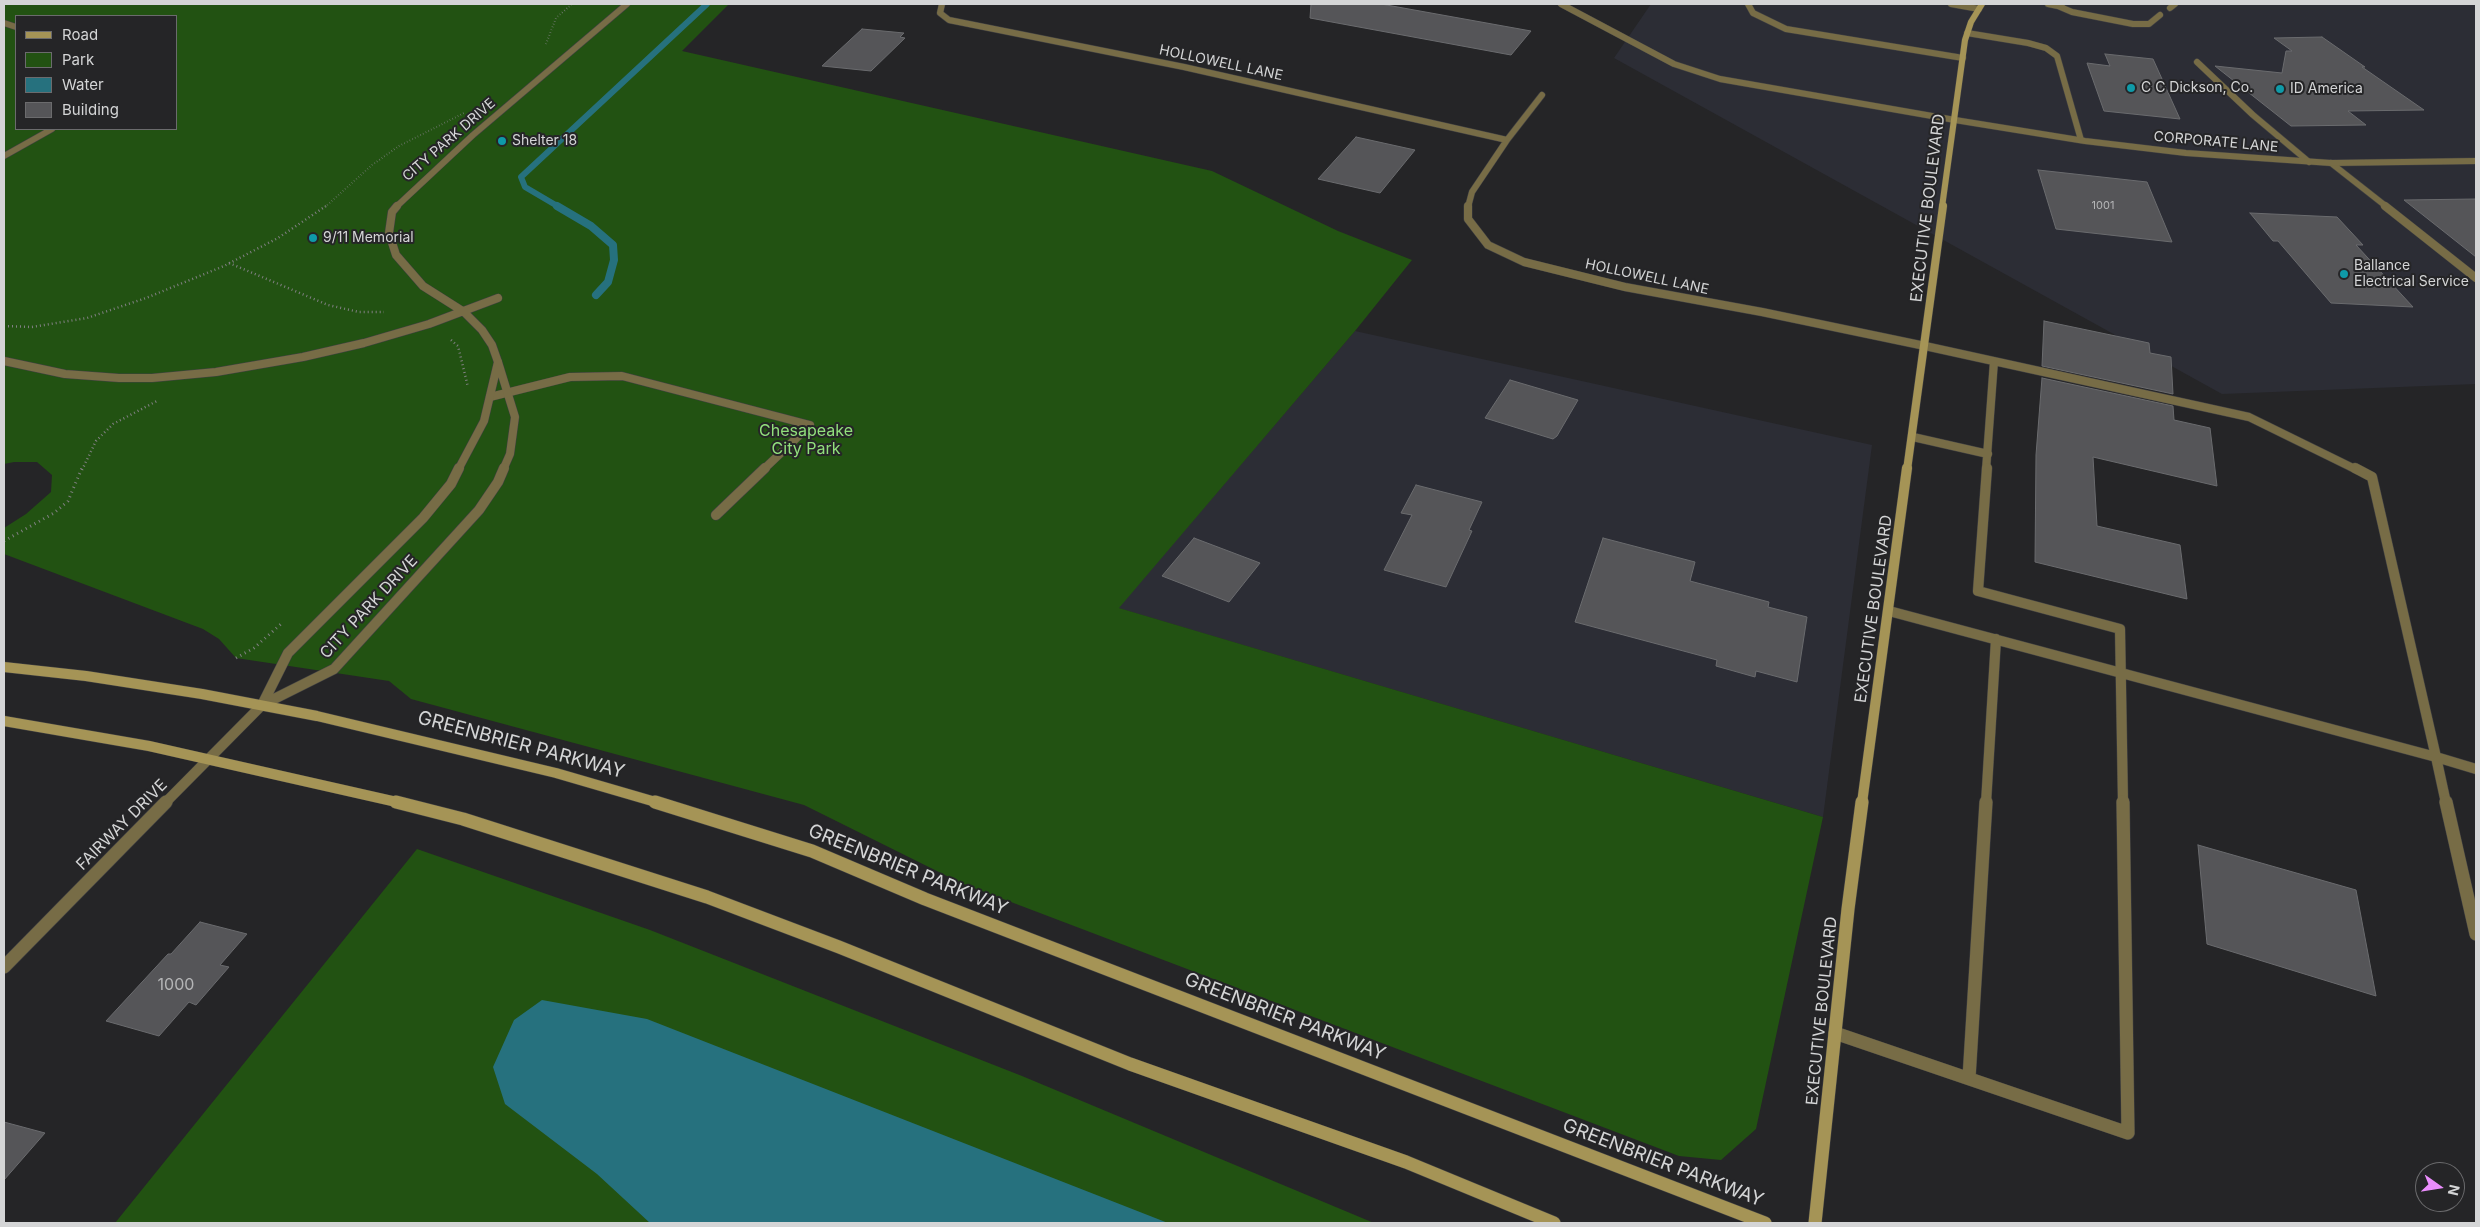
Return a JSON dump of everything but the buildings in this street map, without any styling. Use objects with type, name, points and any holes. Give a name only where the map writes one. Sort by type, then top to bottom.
[{"type":"main road","name":"EXECUTIVE BOULEVARD","points":[[1815,1223],[1848,908],[1963,58],[1967,33],[1980,6]]},
{"type":"main road","name":"GREENBRIER PARKWAY","points":[[4,667],[86,676],[262,705],[418,739],[556,773],[812,851],[925,899],[1765,1223]]},
{"type":"main road","points":[[4,722],[150,746],[340,788],[463,819],[706,897],[838,946],[1130,1064],[1406,1162],[1554,1223]]},
{"type":"street","name":"CITY PARK DRIVE","points":[[262,705],[334,669],[479,510],[498,482],[510,454],[515,417],[492,345],[482,330],[464,312],[423,286],[396,255],[389,233],[392,212],[410,192],[466,142],[627,4]]},
{"type":"street","name":"HOLLOWELL LANE","points":[[942,4],[940,13],[949,20],[1184,67],[1507,140]]},
{"type":"street","name":"CORPORATE LANE","points":[[1561,4],[1674,64],[1720,79],[1955,120],[2080,140],[2186,154],[2331,163],[2475,162]]},
{"type":"street","points":[[1748,4],[1753,13],[1786,29],[1963,58]]},
{"type":"street","points":[[1951,4],[1980,6]]},
{"type":"street","points":[[2048,4],[2060,5],[2072,12],[2134,24],[2149,24],[2160,15]]},
{"type":"street","points":[[1967,33],[2028,43],[2046,48],[2056,56],[2080,140]]},
{"type":"street","points":[[2197,62],[2253,115],[2309,162]]},
{"type":"street","name":"HOLLOWELL LANE","points":[[1542,95],[1507,140],[1472,192],[1468,203],[1468,219],[1488,245],[1505,254],[1524,262],[1625,287],[1762,312],[2249,417],[2372,476],[2436,757]]},
{"type":"street","points":[[4,156],[50,130]]},
{"type":"street","points":[[2331,163],[2476,278]]},
{"type":"street","points":[[4,361],[64,374],[119,378],[152,378],[216,372],[337,350],[429,324],[498,298]]},
{"type":"street","points":[[1835,1034],[2128,1133],[2120,629],[1978,591],[1994,361]]},
{"type":"street","name":"CITY PARK DRIVE","points":[[262,705],[288,653],[423,518],[451,484],[484,421],[498,362]]},
{"type":"street","points":[[490,397],[570,377],[622,376],[810,425],[716,515]]},
{"type":"street","points":[[1913,436],[1988,454]]},
{"type":"street","points":[[1889,610],[2476,769]]},
{"type":"street","points":[[1969,1078],[1996,639]]},
{"type":"street","name":"FAIRWAY DRIVE","points":[[4,967],[262,705]]},
{"type":"street","points":[[2436,757],[2476,934]]},
{"type":"path","points":[[544,48],[556,18],[572,4]]},
{"type":"path","points":[[4,326],[32,327],[87,318],[146,298],[224,266],[278,238],[313,216],[342,194],[372,165],[399,146],[471,109]]},
{"type":"path","points":[[447,340],[453,341],[458,346],[468,381],[468,395]]},
{"type":"path","points":[[236,658],[254,648],[288,618]]},
{"type":"shaded area","points":[[1651,4],[2476,4],[2476,384],[2222,394],[1614,58]]},
{"type":"shaded area","points":[[1355,331],[1872,445],[1823,817],[1118,608]]},
{"type":"green space","name":"Chesapeake City Park","points":[[4,4],[729,4],[682,51],[1212,171],[1338,231],[1412,260],[1355,331],[1119,608],[1823,817],[1756,1129],[1721,1160],[1679,1156],[961,883],[804,805],[411,699],[389,681],[236,658],[219,639],[203,629],[4,554],[4,528],[26,514],[51,492],[52,475],[37,462],[4,464]]},
{"type":"green space","points":[[417,849],[650,930],[1022,1076],[1374,1223],[115,1223]]},
{"type":"water","points":[[542,1000],[647,1019],[1168,1223],[650,1223],[597,1174],[505,1104],[493,1067],[514,1020]]},
{"type":"waterway","points":[[559,207],[525,187],[521,177],[707,4]]},
{"type":"waterway","points":[[557,206],[591,226],[613,245],[614,260],[608,282],[596,295]]},
{"type":"place","name":"C C Dickson, Co.","points":[[2131,88]]},
{"type":"place","name":"ID America","points":[[2280,89]]},
{"type":"place","name":"Shelter 18","points":[[502,141]]},
{"type":"place","name":"9/11 Memorial","points":[[313,238]]},
{"type":"place","name":"Ballance Electrical Service","points":[[2344,274]]}]
